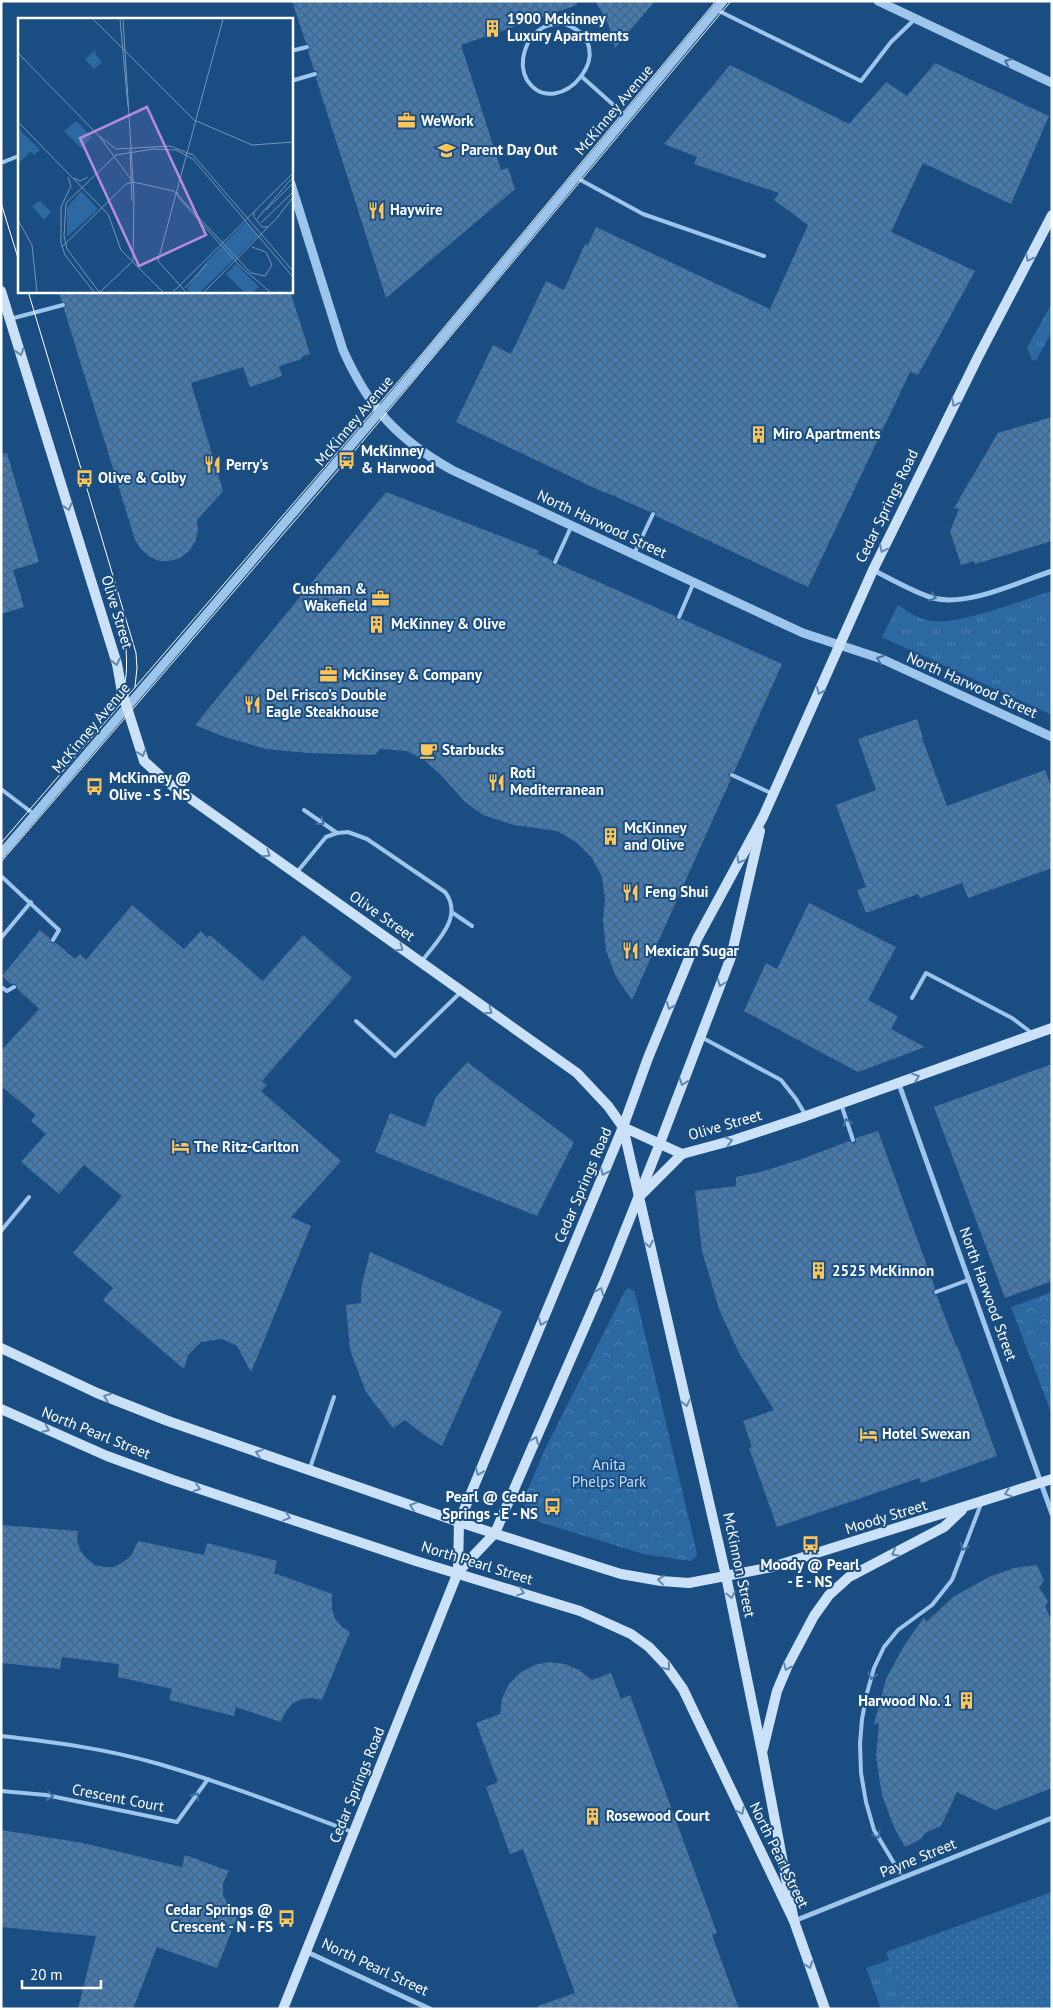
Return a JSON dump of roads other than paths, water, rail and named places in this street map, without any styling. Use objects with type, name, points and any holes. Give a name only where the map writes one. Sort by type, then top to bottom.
[{"type":"main road","name":"Cedar Springs Road","points":[[283,2009],[458,1572],[459,1522],[623,1127],[648,1058],[698,939],[763,817],[873,570],[974,366],[1052,215]]},
{"type":"main road","name":"Olive Street","points":[[1,290],[117,664],[122,692],[144,761],[167,782],[578,1073],[608,1106],[623,1127],[682,1154],[734,1140],[806,1116],[1052,1028]]},
{"type":"main road","name":"Cedar Springs Road","points":[[458,1572],[495,1533],[606,1278],[639,1197],[731,957],[763,817]]},
{"type":"main road","name":"McKinnon Street","points":[[623,1127],[726,1576],[794,1921],[825,2009]]},
{"type":"main road","name":"Cedar Springs Road","points":[[639,1197],[682,1154]]},
{"type":"main road","points":[[1,1348],[106,1397],[168,1421],[459,1522],[621,1574],[662,1581],[689,1583],[726,1576]]},
{"type":"main road","name":"North Pearl Street","points":[[1,1409],[107,1456],[165,1477],[416,1561],[458,1572],[580,1611],[631,1634],[649,1647],[666,1665],[683,1690],[794,1921]]},
{"type":"main road","name":"Moody Street","points":[[726,1576],[772,1567],[965,1508],[1052,1479]]},
{"type":"main road","points":[[762,1752],[777,1691],[788,1665],[814,1616],[829,1595],[849,1577],[944,1527],[965,1508]]},
{"type":"street","name":"McKinney Avenue","points":[[1,854],[378,413],[723,1]]},
{"type":"street","points":[[878,1],[1052,83]]},
{"type":"street","name":"North Harwood Street","points":[[292,187],[343,350],[355,376],[378,413],[423,454],[452,470],[802,633],[882,659],[1052,736]]},
{"type":"street","points":[[873,570],[930,598],[950,601],[967,599],[1052,571]]},
{"type":"street","name":"North Harwood Street","points":[[899,1084],[1052,1514]]},
{"type":"street","name":"Payne Street","points":[[794,1921],[1052,1818]]},
{"type":"street","name":"North Pearl Street","points":[[307,1952],[430,2009]]},
{"type":"lane","points":[[716,9],[861,81],[891,42],[915,19]]},
{"type":"lane","points":[[557,24],[571,26],[580,32],[586,40],[590,59],[587,68],[581,76],[566,91],[545,93],[536,88],[526,76],[522,61],[524,51],[535,34],[543,27],[557,24]]},
{"type":"lane","points":[[292,51],[307,47]]},
{"type":"lane","points":[[292,81],[315,74]]},
{"type":"lane","points":[[581,76],[626,117]]},
{"type":"lane","points":[[1,162],[16,158]]},
{"type":"lane","points":[[575,177],[643,214],[764,256]]},
{"type":"lane","points":[[10,319],[63,305]]},
{"type":"lane","points":[[634,554],[653,514]]},
{"type":"lane","points":[[555,562],[572,525]]},
{"type":"lane","points":[[679,617],[694,582]]},
{"type":"lane","points":[[732,775],[773,794]]},
{"type":"lane","points":[[1,788],[35,815]]},
{"type":"lane","points":[[304,810],[337,833]]},
{"type":"lane","points":[[296,874],[326,837],[348,832],[360,835],[375,844],[444,892],[449,898],[453,913],[450,922],[421,962]]},
{"type":"lane","points":[[1,876],[59,930],[53,940]]},
{"type":"lane","points":[[1,938],[31,902]]},
{"type":"lane","points":[[453,913],[472,926]]},
{"type":"lane","points":[[912,998],[926,972],[1012,1018],[1034,1034]]},
{"type":"lane","points":[[1,987],[7,991],[14,987]]},
{"type":"lane","points":[[356,1021],[395,1056],[462,991]]},
{"type":"lane","points":[[701,1037],[781,1080],[796,1098],[806,1116]]},
{"type":"lane","points":[[841,1104],[853,1140]]},
{"type":"lane","points":[[1,1231],[28,1196]]},
{"type":"lane","points":[[936,1292],[968,1280]]},
{"type":"lane","points":[[309,1470],[334,1397]]},
{"type":"lane","points":[[903,1878],[874,1830],[866,1802],[861,1773],[860,1744],[862,1718],[867,1693],[874,1668],[884,1647],[898,1630],[932,1605],[952,1580],[982,1502]]},
{"type":"lane","points":[[1,1736],[106,1751],[157,1764],[208,1779],[355,1833]]},
{"type":"lane","name":"Crescent Court","points":[[1,1791],[46,1795],[177,1822],[208,1779]]},
{"type":"tram line","points":[[1,843],[422,354],[716,1]]},
{"type":"tram line","points":[[1,862],[347,460],[731,1]]},
{"type":"tram line","points":[[1,203],[18,258]]},
{"type":"tram line","points":[[28,292],[136,653],[135,687]]},
{"type":"tram line","points":[[117,706],[126,678],[127,659],[124,630]]},
{"type":"place","name":"1900 Mckinney Luxury Apartments","points":[[493,28]]},
{"type":"place","name":"WeWork","points":[[407,121]]},
{"type":"place","name":"Parent Day Out","points":[[447,150]]},
{"type":"place","name":"Haywire","points":[[376,210]]},
{"type":"place","name":"Miro Apartments","points":[[759,434]]},
{"type":"place","name":"McKinney & Harwood","points":[[347,460]]},
{"type":"place","name":"Perry's","points":[[212,465]]},
{"type":"place","name":"Olive & Colby","points":[[84,478]]},
{"type":"place","name":"Cushman & Wakefield","points":[[381,598]]},
{"type":"place","name":"McKinney & Olive","points":[[377,624]]},
{"type":"place","name":"McKinsey & Company","points":[[329,675]]},
{"type":"place","name":"Del Frisco's Double Eagle Steakhouse","points":[[252,704]]},
{"type":"place","name":"Starbucks","points":[[428,750]]},
{"type":"place","name":"Roti Mediterranean","points":[[496,782]]},
{"type":"place","name":"McKinney @ Olive - S - NS","points":[[95,787]]},
{"type":"place","name":"McKinney and Olive","points":[[610,837]]},
{"type":"place","name":"Feng Shui","points":[[631,892]]},
{"type":"place","name":"Mexican Sugar","points":[[631,951]]},
{"type":"place","name":"The Ritz-Carlton","points":[[180,1147]]},
{"type":"place","name":"2525 McKinnon","points":[[818,1271]]},
{"type":"place","name":"Hotel Swexan","points":[[868,1434]]},
{"type":"place","name":"Pearl @ Cedar Springs - E - NS","points":[[552,1506]]},
{"type":"place","name":"Moody @ Pearl - E - NS","points":[[810,1544]]},
{"type":"place","name":"Harwood No. 1","points":[[966,1701]]},
{"type":"place","name":"Rosewood Court","points":[[592,1816]]},
{"type":"place","name":"Cedar Springs @ Crescent - N - FS","points":[[287,1919]]},
{"type":"park label","name":"Anita Phelps Park","points":[[609,1474]]}]
